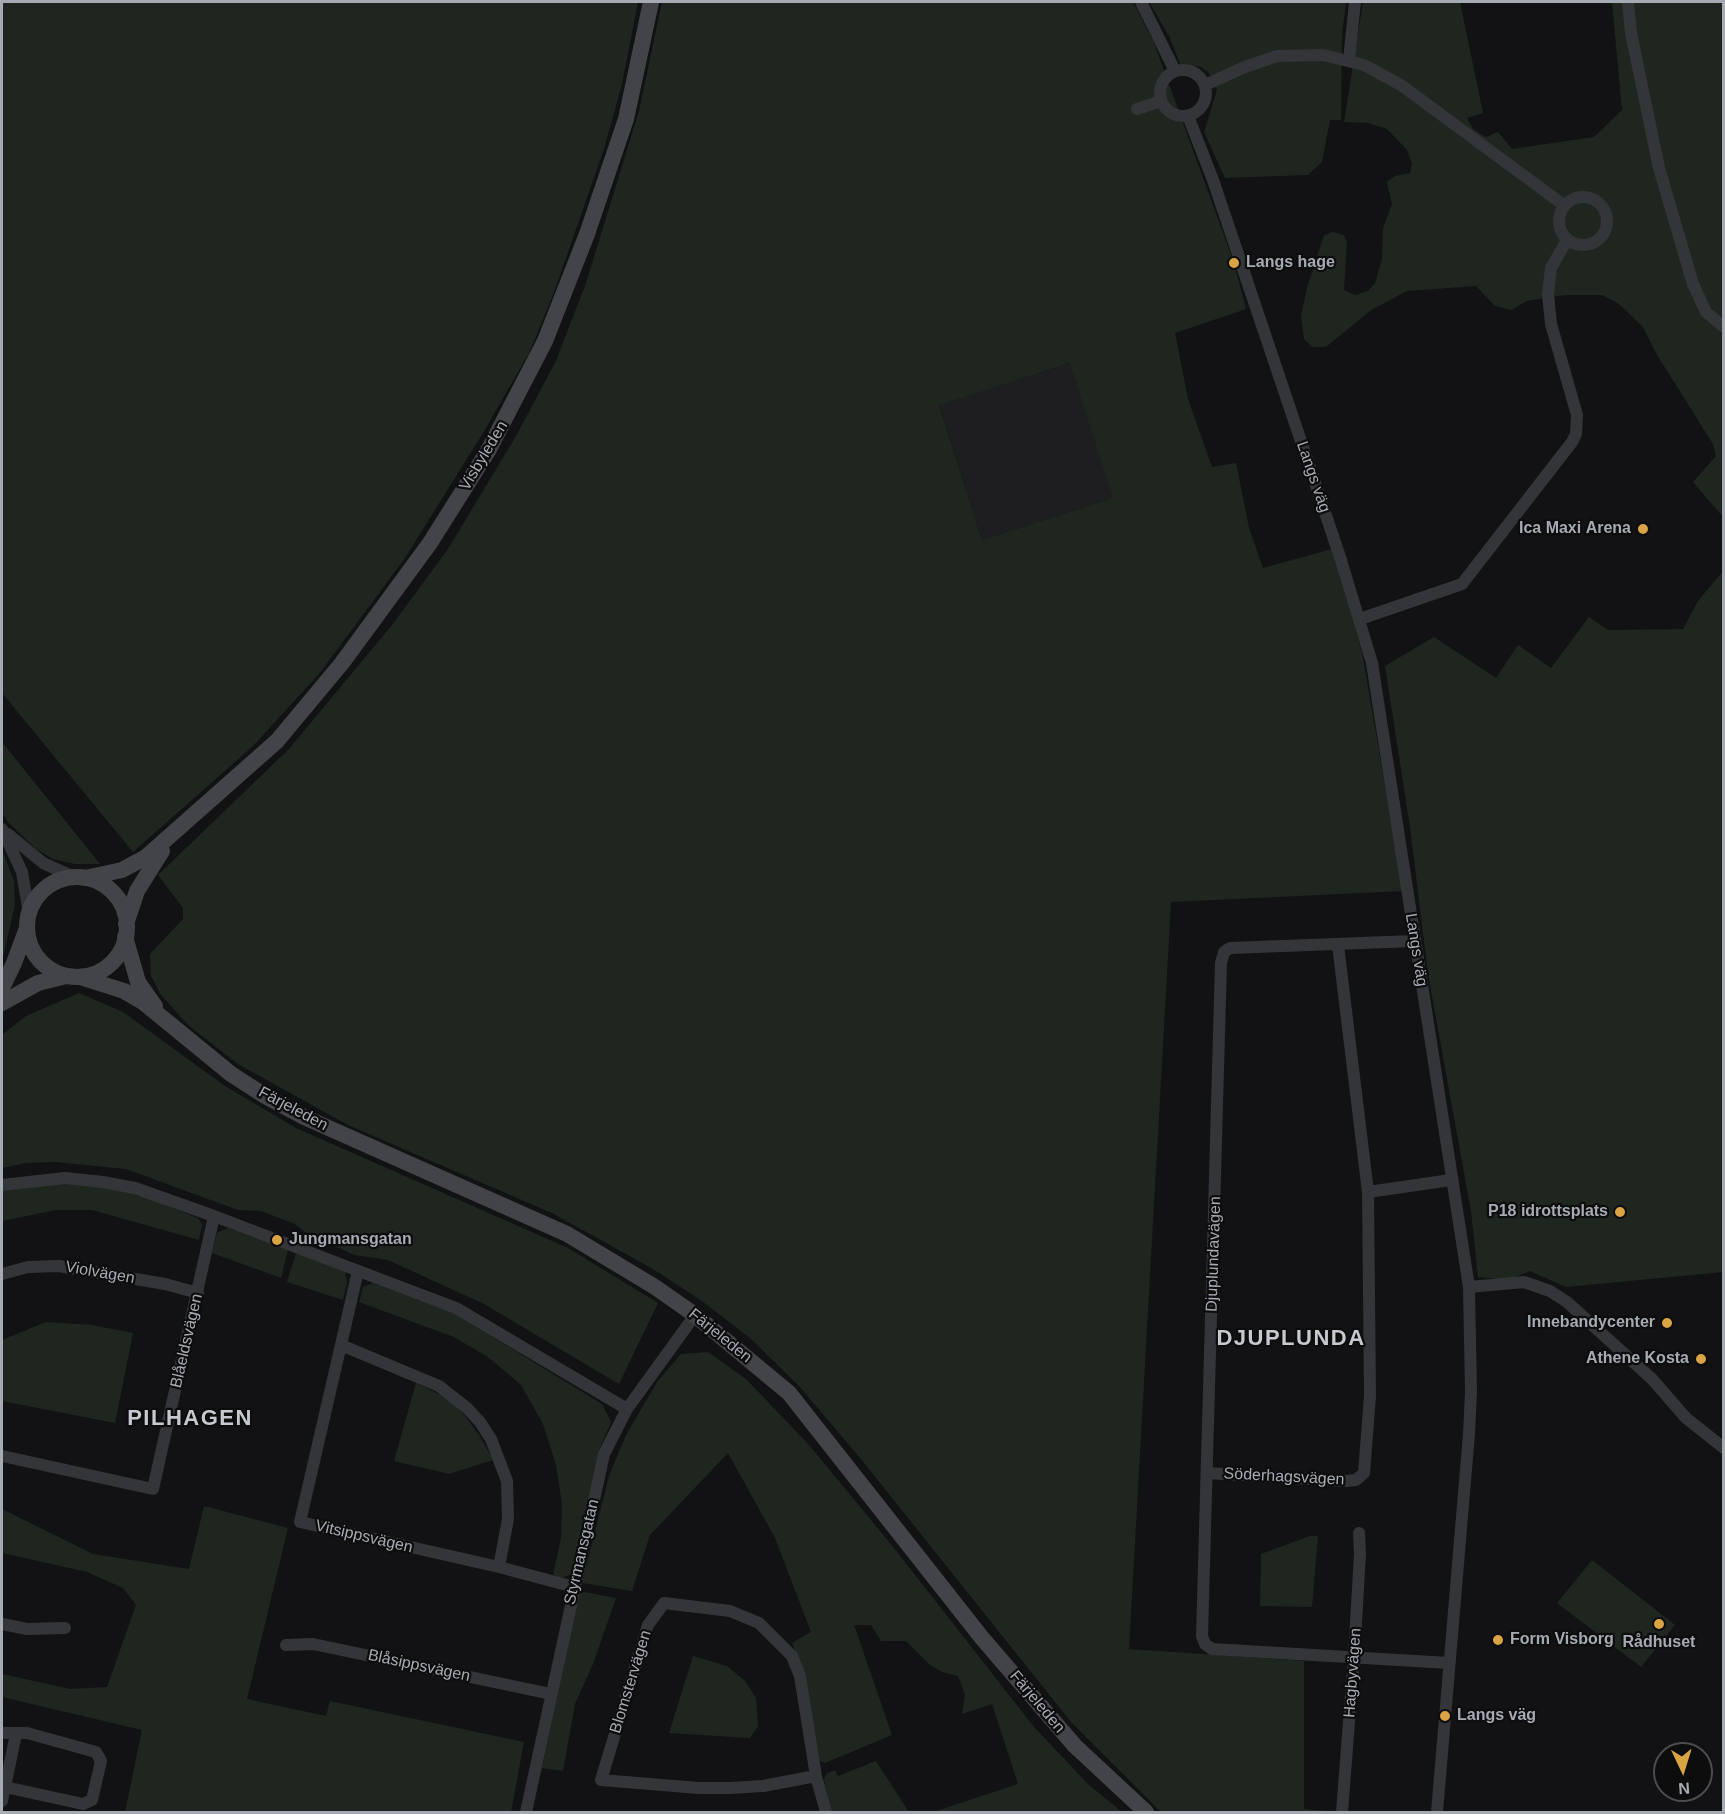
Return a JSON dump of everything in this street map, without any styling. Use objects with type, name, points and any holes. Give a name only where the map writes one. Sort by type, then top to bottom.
[{"type":"main road","name":"Visbyleden","points":[[79,878],[135,864],[178,832],[277,741],[342,663],[430,543],[488,451],[545,341],[587,234],[626,119],[651,2]]},
{"type":"main road","name":"Visbyleden","points":[[126,931],[145,876],[178,832]]},
{"type":"main road","points":[[2,988],[14,963],[37,897],[45,888],[62,879],[79,878],[104,885],[114,894],[121,904],[126,931],[118,955],[110,964],[93,974],[38,982],[2,1004]]},
{"type":"main road","points":[[28,920],[29,940],[38,958],[54,971],[74,976]]},
{"type":"main road","name":"Färjeleden","points":[[126,931],[138,982],[167,1020]]},
{"type":"main road","name":"Färjeleden","points":[[74,976],[124,991],[167,1020],[231,1074],[265,1096],[304,1117],[567,1234],[655,1287],[695,1315],[789,1393],[1021,1683],[1075,1746],[1146,1812]]},
{"type":"street","points":[[1141,2],[1175,72]]},
{"type":"street","points":[[1349,60],[1355,2]]},
{"type":"street","points":[[1628,2],[1631,33],[1659,168],[1693,284],[1706,312],[1724,327]]},
{"type":"street","points":[[1205,85],[1277,56],[1313,54],[1349,60],[1401,85],[1564,206]]},
{"type":"street","points":[[1175,72],[1194,73],[1205,85],[1203,104],[1198,111],[1188,116],[1171,113],[1161,101],[1162,84],[1175,72]]},
{"type":"street","points":[[1137,109],[1161,101]]},
{"type":"street","name":"Langs väg","points":[[1188,116],[1213,180],[1360,619],[1378,694],[1414,941],[1469,1287],[1471,1392],[1469,1434],[1437,1812]]},
{"type":"street","points":[[1590,198],[1600,204],[1607,218],[1606,229],[1597,242],[1582,246],[1567,240],[1559,223],[1564,206],[1574,199],[1590,198]]},
{"type":"street","points":[[1360,619],[1462,584],[1572,442],[1576,434],[1576,415],[1551,324],[1548,294],[1551,268],[1567,240]]},
{"type":"street","points":[[2,828],[43,863],[79,878]]},
{"type":"street","points":[[2,828],[22,872],[28,920]]},
{"type":"street","name":"Djuplundavägen","points":[[1414,941],[1230,948],[1224,952],[1221,963],[1202,1636],[1205,1644],[1212,1649],[1449,1664]]},
{"type":"street","name":"Söderhagsvägen","points":[[1207,1473],[1356,1480],[1364,1473],[1370,1396],[1368,1192],[1338,945]]},
{"type":"street","points":[[2,1185],[65,1178],[103,1182],[135,1188],[214,1216],[456,1308],[627,1409]]},
{"type":"street","points":[[1368,1192],[1451,1180]]},
{"type":"street","name":"Blåeldsvägen","points":[[2,1456],[153,1489],[214,1216]]},
{"type":"street","name":"Violvägen","points":[[2,1274],[28,1267],[59,1266],[165,1284],[198,1293]]},
{"type":"street","name":"Vitsippsvägen","points":[[358,1271],[300,1522],[499,1567],[574,1587]]},
{"type":"street","points":[[1469,1287],[1524,1282],[1550,1291],[1567,1302],[1652,1379],[1686,1418],[1724,1448]]},
{"type":"street","name":"Styrmansgatan","points":[[526,1812],[604,1454],[627,1409],[695,1315]]},
{"type":"street","points":[[341,1345],[439,1386],[467,1408],[480,1422],[491,1439],[507,1481],[508,1519],[499,1567]]},
{"type":"street","name":"Hagbyvägen","points":[[1342,1812],[1354,1657],[1360,1554],[1359,1533]]},
{"type":"street","name":"Blomstervägen","points":[[816,1776],[763,1786],[729,1788],[699,1788],[601,1780],[648,1625],[664,1603],[730,1611],[759,1623],[777,1638],[792,1656],[801,1676],[816,1776],[826,1812]]},
{"type":"street","points":[[2,1624],[27,1629],[65,1628]]},
{"type":"street","name":"Blåsippsvägen","points":[[286,1645],[313,1644],[551,1694]]},
{"type":"street","points":[[2,1733],[27,1733],[96,1752],[101,1761],[92,1800],[83,1804],[5,1787]]},
{"type":"street","points":[[2,1801],[16,1734]]},
{"type":"shaded area","points":[[2,2],[638,2],[622,84],[604,149],[553,295],[529,353],[483,433],[405,558],[319,674],[252,747],[133,852],[2,693]]},
{"type":"shaded area","points":[[662,2],[1133,2],[1154,43],[1234,263],[1246,309],[1175,333],[1188,399],[1212,467],[1236,463],[1249,528],[1263,568],[1332,549],[1362,652],[1403,891],[1171,902],[1129,1649],[1304,1661],[1304,1809],[1338,1812],[1161,1812],[1071,1722],[861,1459],[799,1386],[750,1338],[702,1301],[653,1269],[552,1213],[348,1125],[238,1064],[188,1025],[161,995],[151,976],[150,954],[183,919],[183,908],[158,875],[289,749],[392,625],[448,549],[516,436],[555,363],[585,286],[639,111]],"holes":[[[1070,363],[1113,498],[982,540],[939,405]]]},
{"type":"shaded area","points":[[1149,2],[1346,2],[1342,35],[1341,120],[1330,120],[1322,162],[1308,175],[1225,178],[1204,132],[1217,90],[1209,73],[1201,67],[1180,64],[1170,38]]},
{"type":"shaded area","points":[[1363,2],[1460,2],[1483,113],[1467,118],[1473,129],[1486,137],[1498,132],[1512,149],[1594,137],[1622,110],[1612,2],[1723,2],[1723,517],[1693,482],[1716,456],[1713,444],[1657,355],[1643,327],[1619,304],[1602,295],[1564,295],[1527,301],[1511,310],[1495,306],[1476,286],[1407,291],[1371,310],[1326,347],[1312,347],[1304,339],[1301,316],[1307,288],[1324,235],[1333,232],[1344,235],[1347,243],[1344,290],[1355,295],[1368,291],[1375,283],[1382,259],[1383,228],[1392,204],[1387,182],[1395,176],[1410,173],[1412,164],[1407,150],[1387,129],[1368,123],[1344,122]]},
{"type":"shaded area","points":[[1071,363],[1114,498],[982,540],[939,404]]},
{"type":"shaded area","points":[[1723,571],[1723,1272],[1566,1287],[1530,1271],[1507,1280],[1478,1277],[1471,1211],[1428,974],[1410,827],[1385,666],[1434,637],[1496,678],[1518,645],[1551,668],[1589,617],[1608,630],[1683,629],[1698,601]]},
{"type":"shaded area","points":[[2,742],[100,864],[75,864],[53,859],[36,849],[8,822],[2,813]]},
{"type":"shaded area","points":[[2,849],[14,881],[15,905],[2,961]]},
{"type":"shaded area","points":[[79,993],[123,1012],[225,1086],[296,1128],[568,1248],[658,1303],[619,1384],[484,1304],[388,1260],[355,1255],[309,1235],[295,1224],[261,1211],[238,1210],[126,1169],[56,1162],[26,1163],[2,1168],[2,1035],[26,1016]]},
{"type":"shaded area","points":[[57,1183],[99,1186],[138,1194],[198,1218],[202,1225],[199,1240],[92,1210],[56,1210],[2,1221],[2,1191]]},
{"type":"shaded area","points":[[228,1228],[288,1250],[281,1278],[212,1253],[217,1233]]},
{"type":"shaded area","points":[[296,1253],[345,1272],[347,1282],[343,1300],[287,1282]]},
{"type":"shaded area","points":[[373,1283],[452,1312],[602,1404],[611,1422],[599,1450],[572,1574],[562,1578],[553,1575],[561,1538],[562,1504],[556,1465],[543,1424],[521,1385],[488,1357],[454,1337],[359,1302],[363,1287]]},
{"type":"shaded area","points":[[46,1322],[92,1325],[133,1333],[115,1423],[2,1401],[2,1340]]},
{"type":"shaded area","points":[[708,1352],[746,1379],[809,1445],[894,1548],[1034,1727],[1088,1784],[1122,1812],[937,1812],[1018,1784],[992,1704],[962,1714],[965,1695],[958,1676],[942,1672],[930,1665],[906,1641],[881,1641],[871,1625],[854,1625],[892,1735],[825,1763],[819,1760],[805,1674],[792,1643],[811,1632],[775,1538],[728,1453],[650,1535],[632,1591],[582,1583],[609,1476],[626,1435],[657,1382],[681,1354]]},
{"type":"shaded area","points":[[416,1383],[447,1398],[462,1412],[479,1435],[493,1460],[449,1474],[394,1461]]},
{"type":"shaded area","points":[[204,1506],[288,1528],[247,1699],[326,1716],[330,1701],[524,1742],[511,1812],[125,1812],[142,1730],[2,1697],[2,1674],[70,1689],[107,1687],[136,1605],[123,1588],[87,1572],[2,1553],[2,1509],[93,1554],[189,1569]]},
{"type":"shaded area","points":[[1310,1536],[1318,1536],[1312,1607],[1260,1606],[1261,1554]]},
{"type":"shaded area","points":[[1592,1560],[1675,1625],[1641,1667],[1557,1603]]},
{"type":"shaded area","points":[[579,1591],[616,1598],[593,1664],[575,1704],[563,1771],[542,1768]]},
{"type":"shaded area","points":[[693,1656],[727,1666],[745,1681],[756,1698],[758,1726],[750,1738],[669,1733]]},
{"type":"shaded area","points":[[876,1761],[909,1812],[831,1812],[824,1779],[826,1774],[835,1770],[838,1776]]},
{"type":"place","name":"Langs hage","points":[[1234,263]]},
{"type":"place","name":"Ica Maxi Arena","points":[[1643,529]]},
{"type":"place","name":"P18 idrottsplats","points":[[1620,1212]]},
{"type":"place","name":"Jungmansgatan","points":[[277,1240]]},
{"type":"place","name":"Innebandycenter","points":[[1667,1323]]},
{"type":"place","name":"Athene Kosta","points":[[1701,1359]]},
{"type":"place","name":"Rådhuset","points":[[1659,1624]]},
{"type":"place","name":"Form Visborg","points":[[1498,1640]]},
{"type":"place","name":"Langs väg","points":[[1445,1716]]},
{"type":"district","name":"DJUPLUNDA","points":[[1291,1339]]},
{"type":"district","name":"PILHAGEN","points":[[190,1419]]}]
